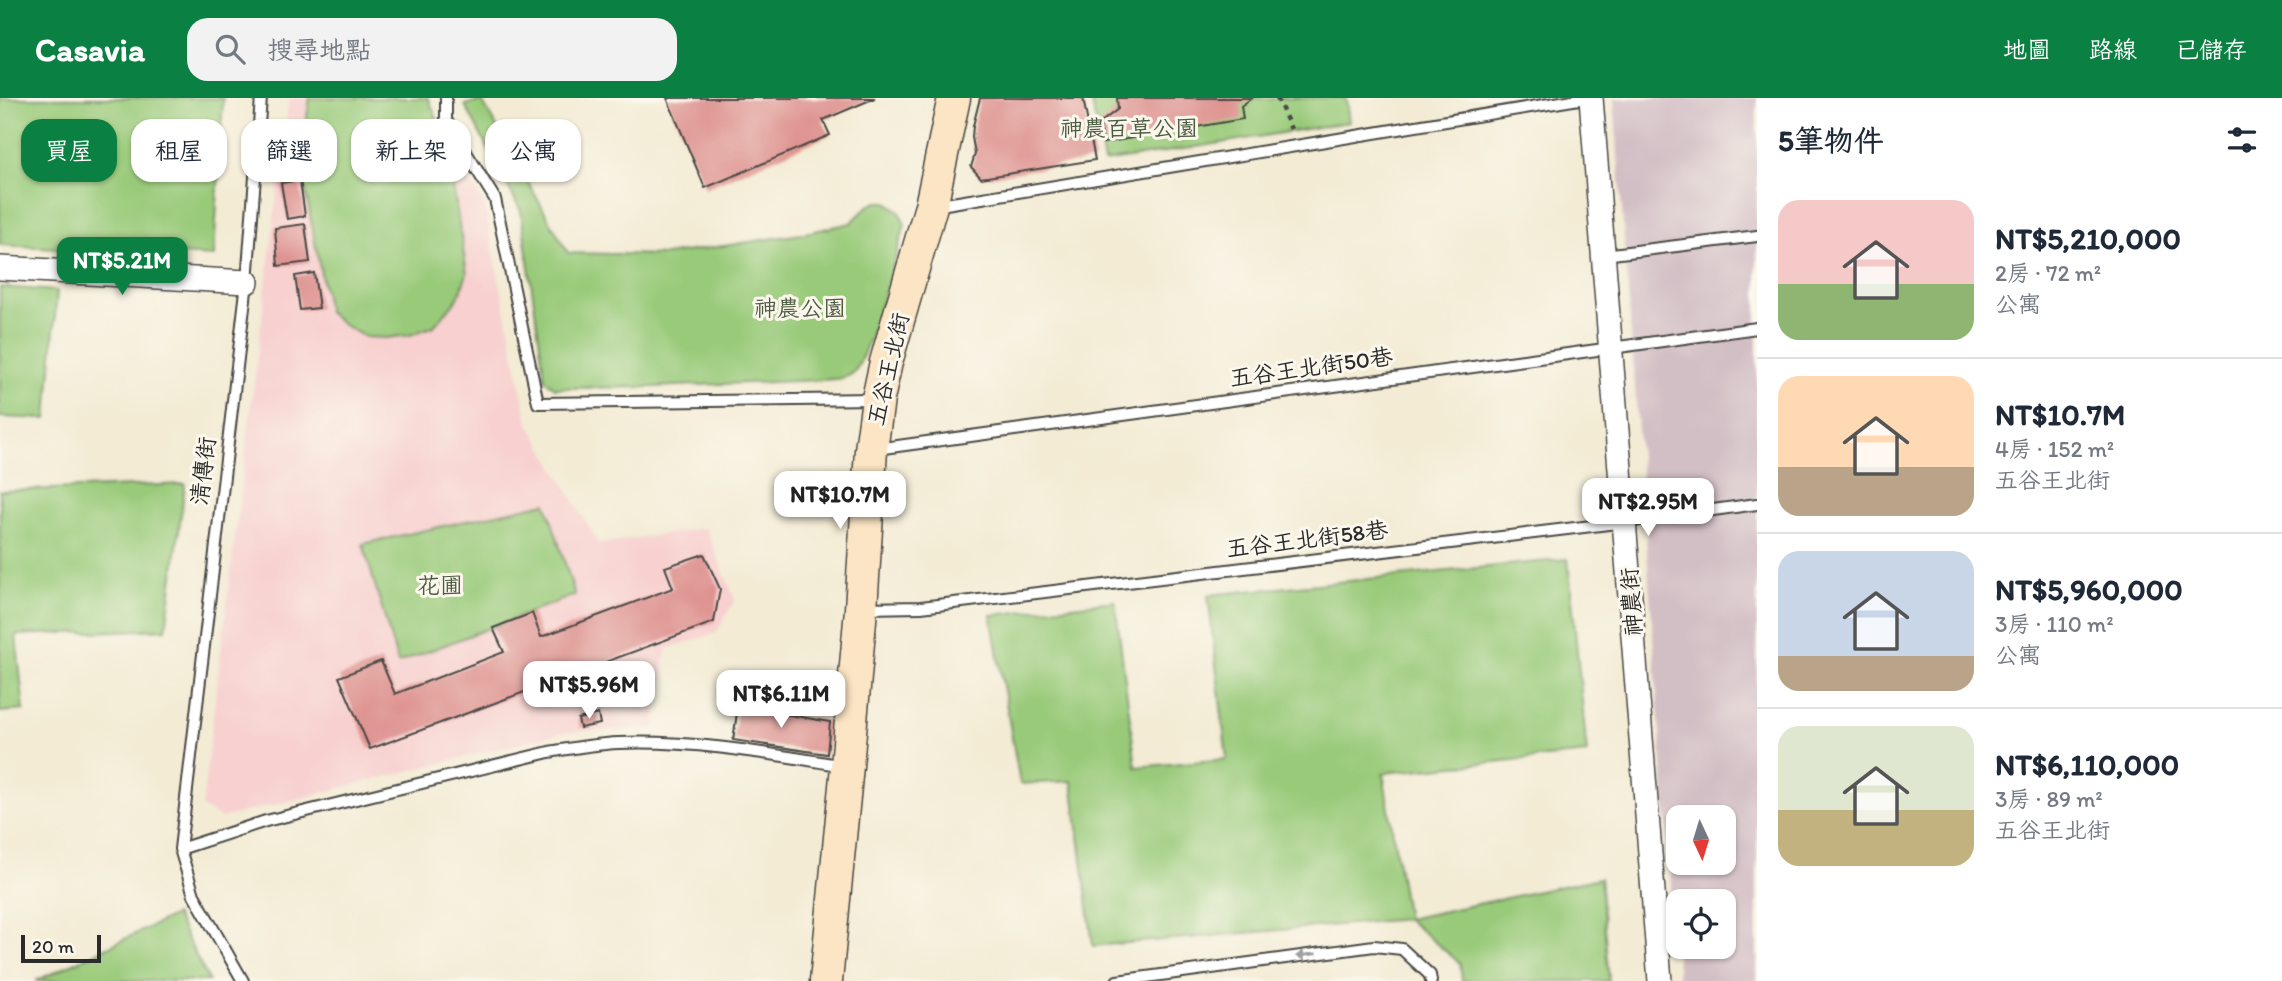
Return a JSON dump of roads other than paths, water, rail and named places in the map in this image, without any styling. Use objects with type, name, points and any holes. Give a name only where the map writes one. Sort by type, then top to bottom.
[{"type":"street","name":"五谷王北街","points":[[826,981],[878,399],[931,206],[954,98]]},
{"type":"street","name":"神農街","points":[[1588,98],[1604,255],[1660,981]]},
{"type":"street","points":[[0,268],[247,282]]},
{"type":"lane","name":"清傳街","points":[[243,981],[194,895],[180,849],[247,282],[261,98]]},
{"type":"lane","points":[[446,98],[446,120],[495,199],[538,403],[878,399]]},
{"type":"lane","points":[[931,206],[1588,98]]},
{"type":"lane","points":[[1604,255],[1757,236]]},
{"type":"lane","name":"五谷王北街50巷","points":[[872,450],[1757,328]]},
{"type":"lane","name":"五谷王北街58巷","points":[[861,608],[921,607],[1625,522],[1757,503]]},
{"type":"lane","points":[[180,849],[266,821],[549,752],[584,746],[617,743],[682,744],[847,766]]},
{"type":"lane","points":[[1118,981],[1374,946],[1402,949],[1430,975],[1431,981]]},
{"type":"park label","name":"神農百草公園","points":[[1129,128]]},
{"type":"park label","name":"神農公園","points":[[800,308]]},
{"type":"park label","name":"花圃","points":[[440,585]]}]
